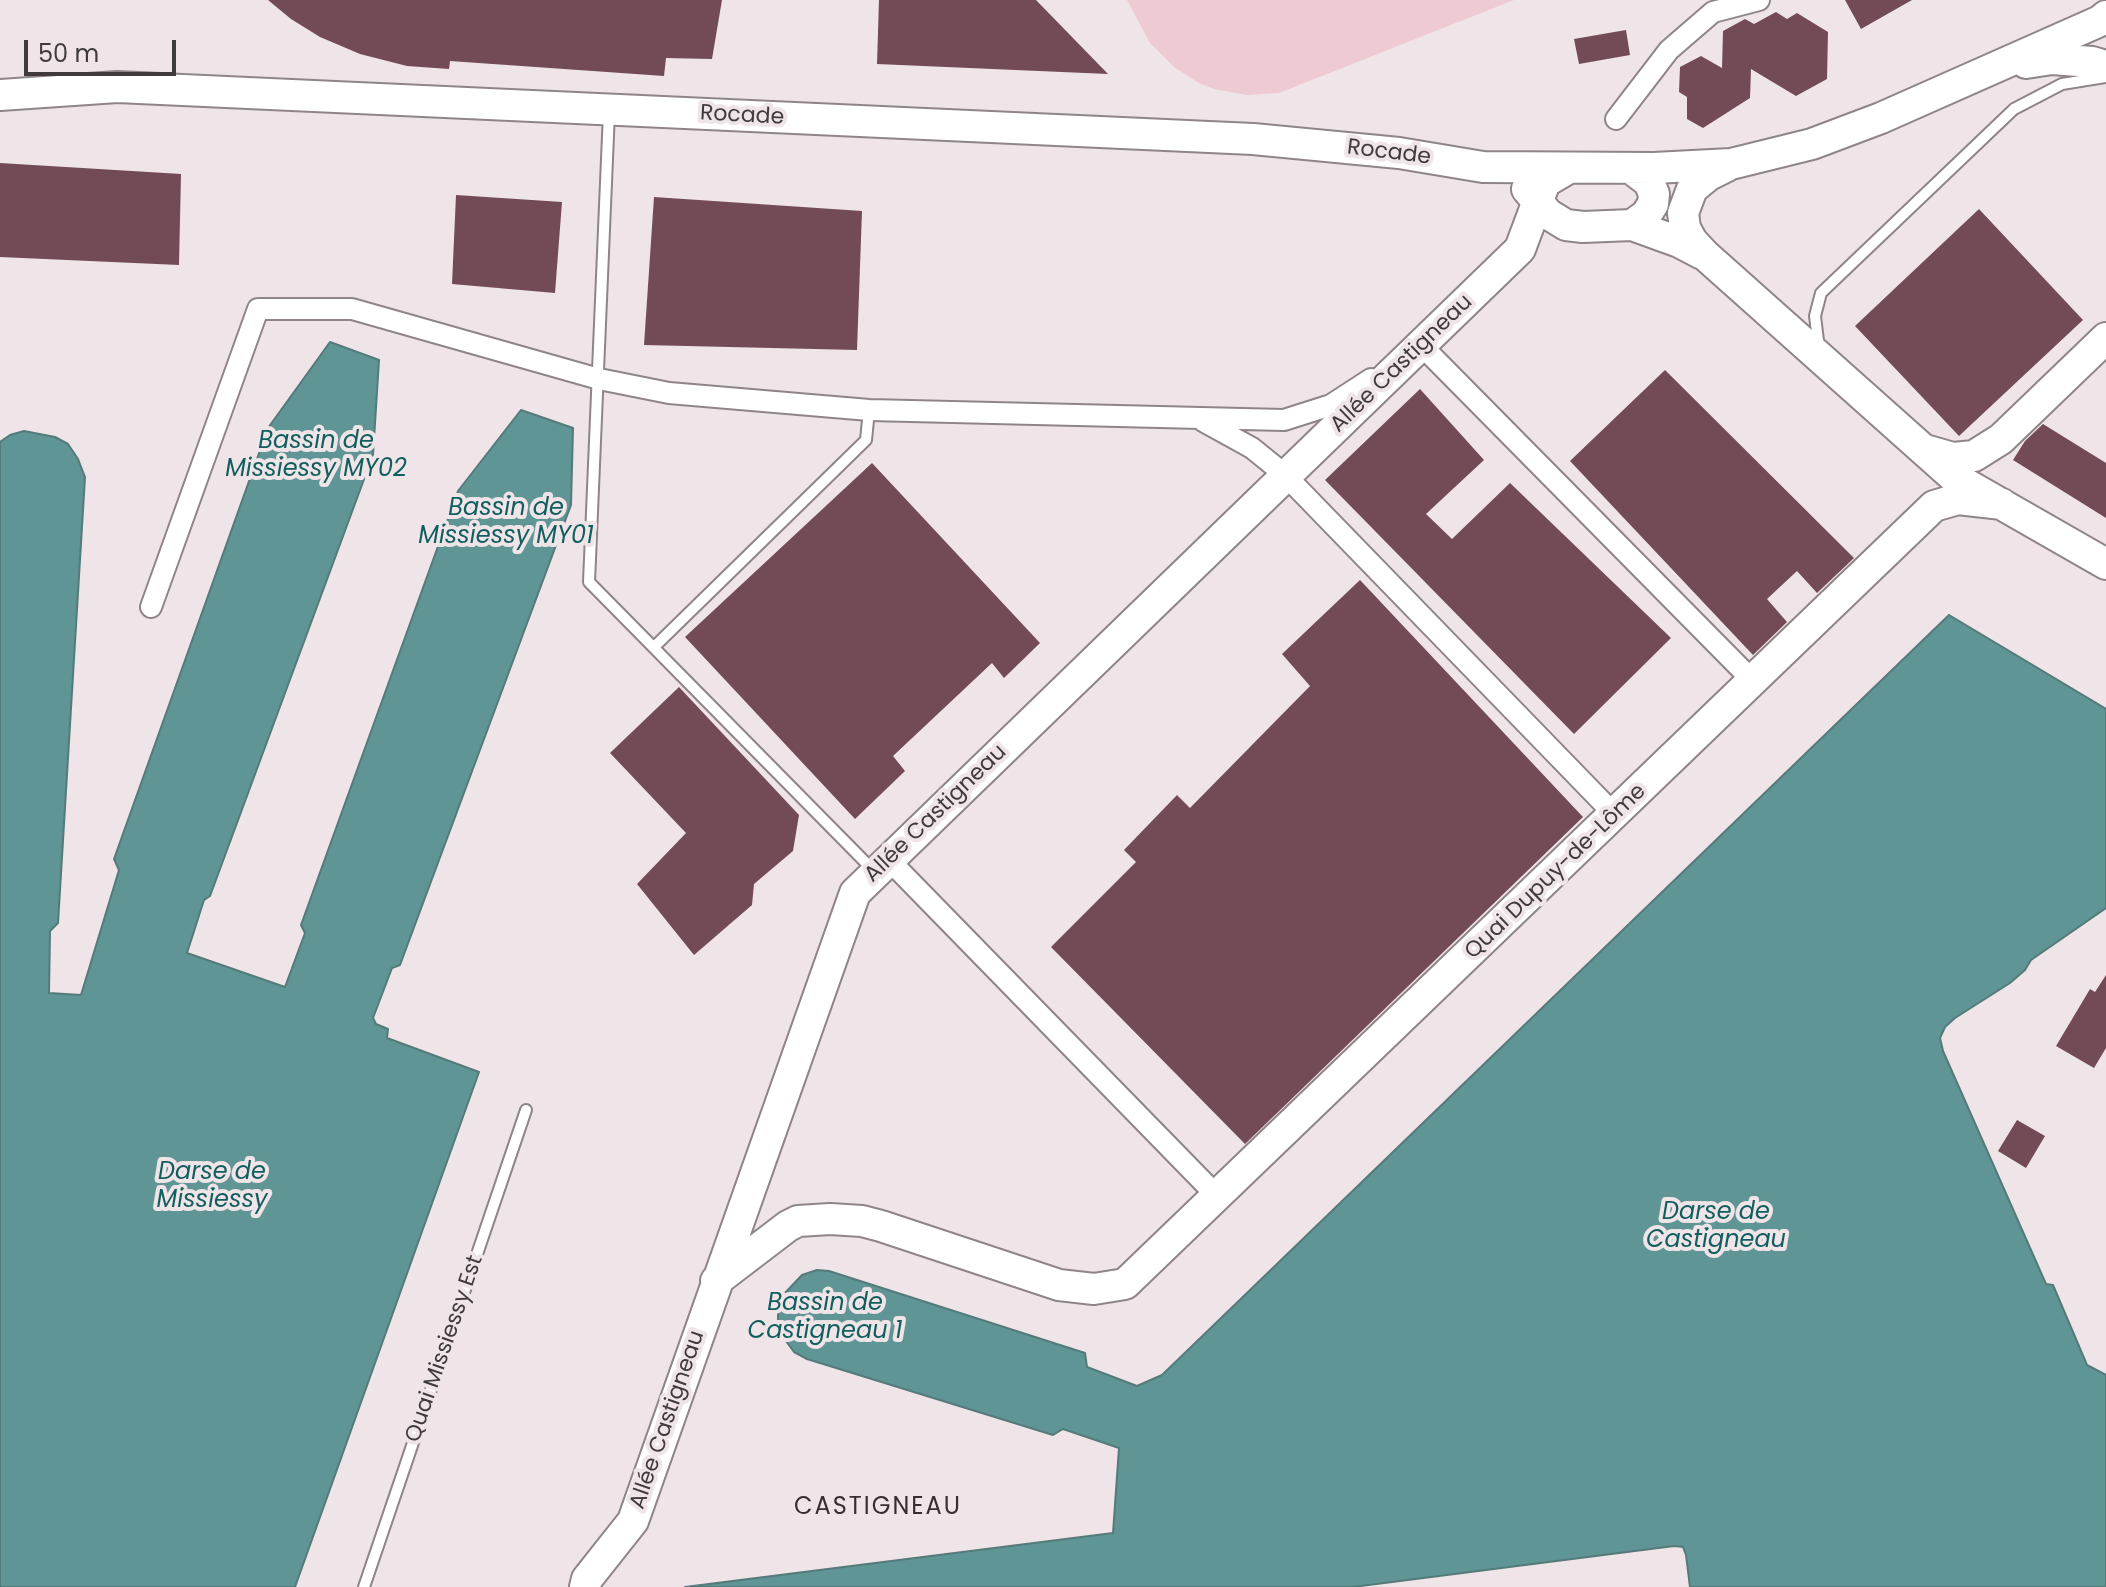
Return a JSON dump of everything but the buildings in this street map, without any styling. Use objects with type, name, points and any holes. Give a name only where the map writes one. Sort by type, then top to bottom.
[{"type":"street","points":[[1616,119],[1669,50],[1713,12],[1759,0]]},
{"type":"street","points":[[1483,167],[1632,169],[1731,164],[1812,144],[1881,118],[2106,16]]},
{"type":"street","points":[[1996,67],[2052,59],[2106,66]]},
{"type":"street","name":"Rocade","points":[[0,95],[117,87],[1253,139],[1385,151],[1483,167]]},
{"type":"street","points":[[1731,164],[1709,175],[1692,189],[1686,202],[1683,213],[1685,228],[1705,255],[1960,480],[2106,564]]},
{"type":"street","points":[[1483,167],[1523,185],[1557,221],[1566,225],[1632,225],[1705,255]]},
{"type":"street","points":[[1520,249],[1545,182],[1567,169]]},
{"type":"street","points":[[1632,169],[1649,182],[1654,194],[1653,204],[1646,215],[1632,225]]},
{"type":"street","points":[[1520,249],[1583,227]]},
{"type":"street","name":"Allée Castigneau","points":[[585,1587],[587,1579],[633,1521],[855,893],[1520,249]]},
{"type":"street","points":[[151,607],[258,309],[352,309],[599,379],[669,393],[869,410],[1284,420],[1331,405],[1422,346],[1753,681]]},
{"type":"street","name":"Quai Dupuy-de-Lôme","points":[[716,1281],[788,1226],[798,1221],[830,1219],[881,1226],[1067,1287],[1094,1289],[1125,1284],[1615,815],[2106,338]]},
{"type":"street","points":[[1199,419],[1252,448],[1286,477],[1615,815]]},
{"type":"street","points":[[1923,449],[1953,458],[1974,456],[2001,439]]},
{"type":"street","points":[[2001,439],[1989,466],[1991,486],[2002,504]]},
{"type":"street","points":[[1934,506],[1958,499],[2002,504]]},
{"type":"street","points":[[882,866],[1217,1196]]},
{"type":"lane","points":[[1820,358],[1815,316],[1821,293],[2014,109],[2062,84],[2106,77]]},
{"type":"lane","points":[[610,110],[589,582],[882,866]]},
{"type":"lane","points":[[654,647],[866,440],[869,410]]},
{"type":"lane","name":"Quai Missiessy Est","points":[[364,1587],[526,1110]]},
{"type":"shaded area","points":[[1127,0],[1514,0],[1279,93],[1247,95],[1214,89],[1174,67],[1150,43]]},
{"type":"water","name":"Darse de Missiessy","points":[[330,342],[379,360],[373,455],[210,896],[204,900],[187,953],[285,987],[305,933],[301,925],[458,491],[521,410],[573,428],[571,505],[400,965],[392,968],[373,1018],[376,1024],[388,1029],[387,1038],[479,1072],[295,1587],[0,1587],[0,442],[24,431],[55,437],[68,444],[85,477],[58,923],[50,931],[49,993],[81,995],[119,870],[114,859],[268,428]]},
{"type":"water","name":"Darse de Castigneau","points":[[1949,615],[2106,709],[2106,908],[2031,960],[2010,983],[1955,1018],[1945,1027],[1940,1038],[2046,1284],[2053,1285],[2087,1365],[2106,1375],[2106,1587],[1690,1587],[1683,1547],[1674,1546],[1353,1587],[685,1587],[1113,1533],[1119,1448],[1063,1429],[1053,1435],[807,1359],[794,1352],[783,1337],[778,1306],[784,1294],[802,1275],[817,1270],[829,1271],[1085,1353],[1087,1367],[1137,1386],[1162,1375]]},
{"type":"district","name":"CASTIGNEAU","points":[[878,1508]]},
{"type":"water label","name":"Bassin de Missiessy MY02","points":[[316,456]]},
{"type":"water label","name":"Bassin de Missiessy MY01","points":[[506,523]]},
{"type":"water label","name":"Bassin de Castigneau 1","points":[[825,1318]]}]
